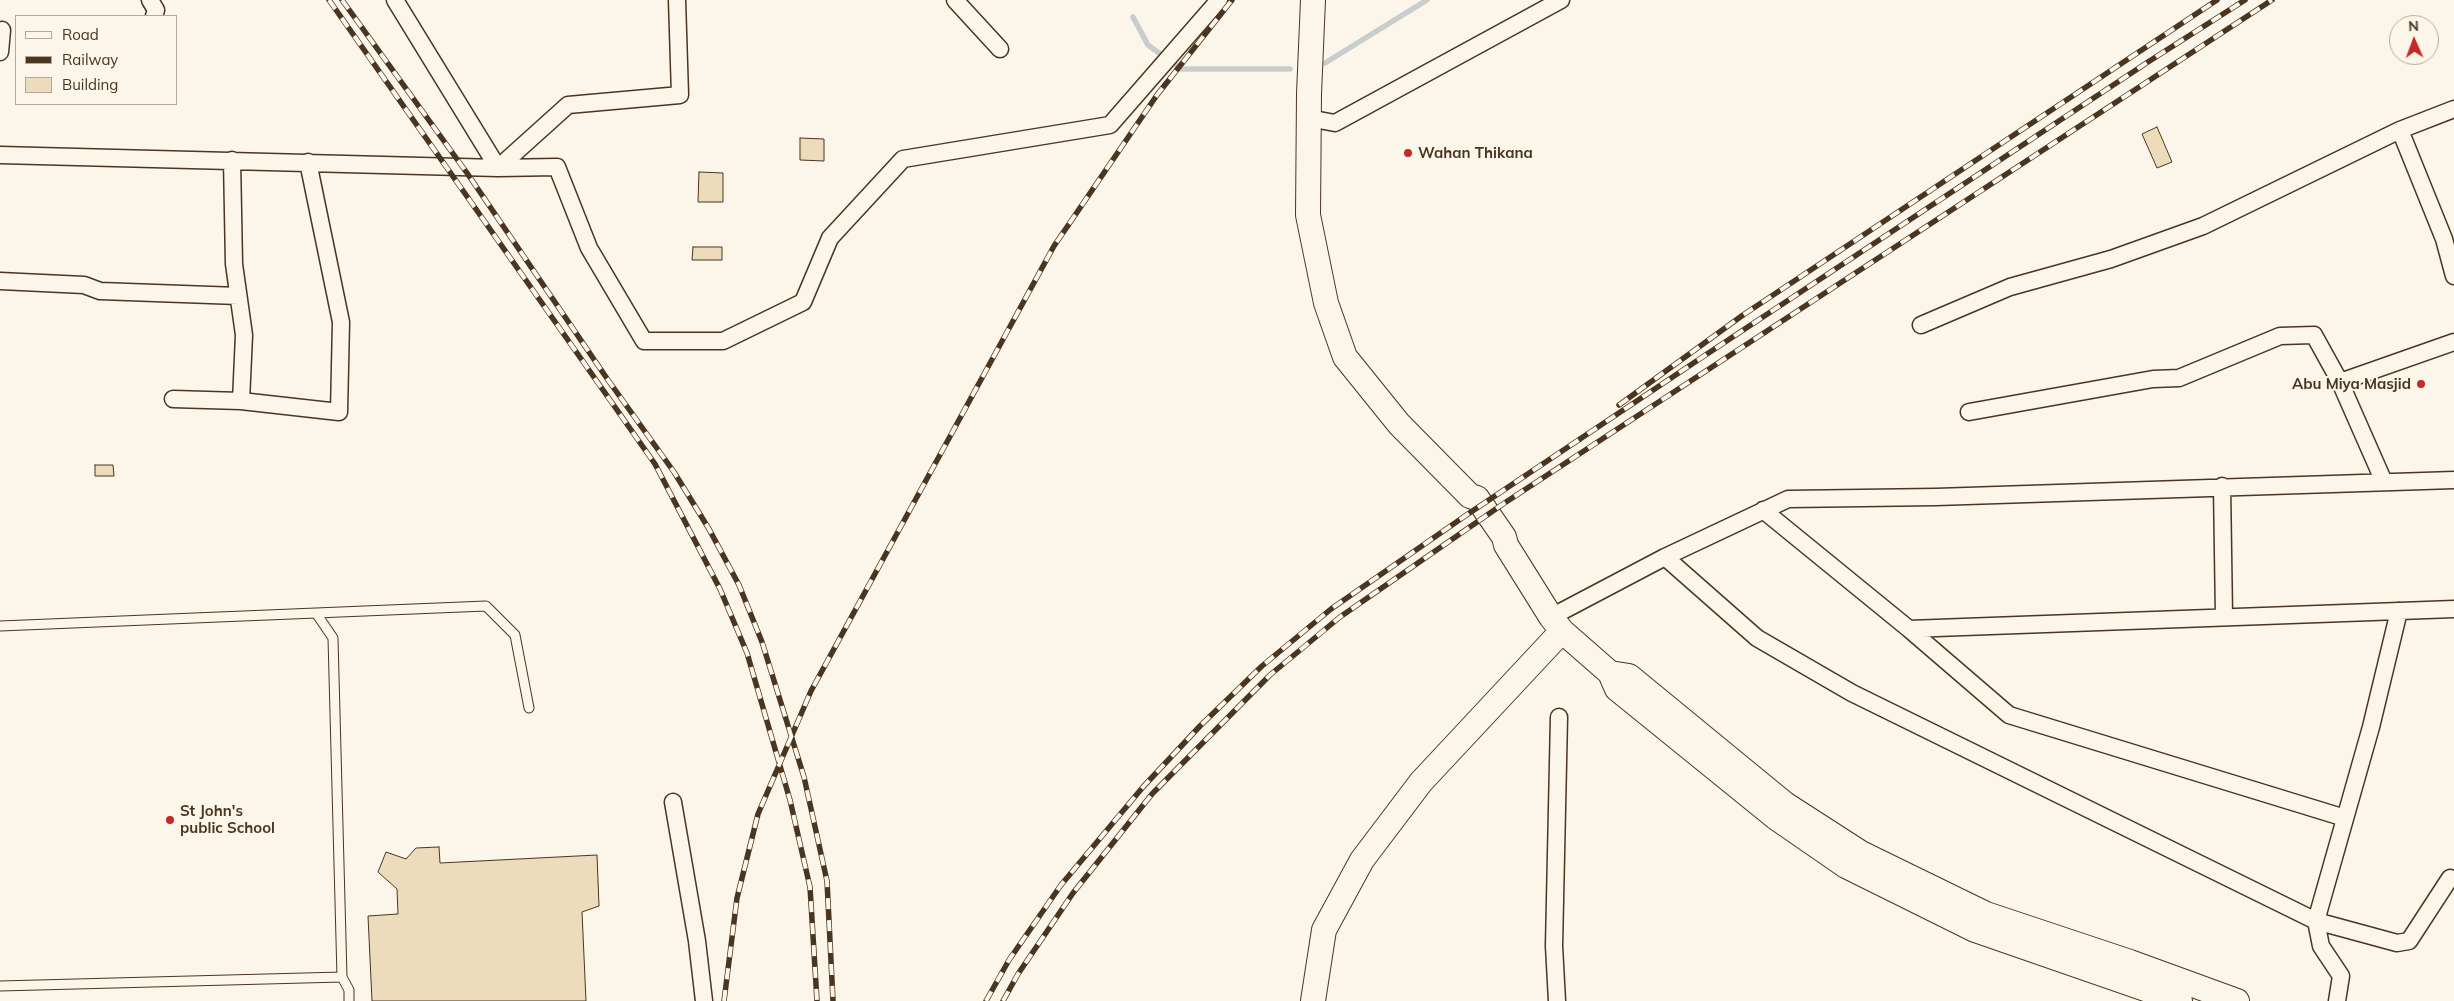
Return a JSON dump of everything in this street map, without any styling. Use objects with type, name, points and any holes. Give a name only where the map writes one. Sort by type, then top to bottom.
[{"type":"main road","points":[[1313,0],[1308,118],[1308,215],[1326,303],[1345,357],[1399,424],[1470,496],[1476,498],[1504,537],[1506,545],[1557,624],[1610,673],[1629,676],[1785,804],[1861,853],[1986,914],[2126,971],[2180,1001]]},
{"type":"main road","points":[[1313,1001],[1324,930],[1362,860],[1421,782],[1557,624]]},
{"type":"main road","points":[[2126,971],[2233,1000]]},
{"type":"street","points":[[150,0],[156,10],[154,15]]},
{"type":"street","points":[[395,0],[498,168]]},
{"type":"street","points":[[498,168],[568,105],[680,95],[677,0]]},
{"type":"street","points":[[955,0],[1000,49]]},
{"type":"street","points":[[0,155],[498,168],[556,167],[589,248],[644,341],[723,341],[803,302],[830,238],[903,159],[1110,125],[1219,0]]},
{"type":"street","points":[[1308,118],[1335,123],[1561,0]]},
{"type":"street","points":[[0,52],[6,30]]},
{"type":"street","points":[[1921,326],[2010,287],[2112,259],[2203,226],[2400,130],[2454,109]]},
{"type":"street","points":[[2400,130],[2444,240],[2454,276]]},
{"type":"street","points":[[232,160],[234,264],[244,335],[242,401]]},
{"type":"street","points":[[173,399],[242,401],[340,412],[341,322],[308,162]]},
{"type":"street","points":[[0,281],[84,285],[100,290],[238,296]]},
{"type":"street","points":[[1970,412],[2153,379],[2179,378],[2280,336],[2314,335],[2340,382],[2384,482]]},
{"type":"street","points":[[2340,382],[2454,342]]},
{"type":"street","points":[[1557,624],[1665,557],[1788,499],[1936,497],[2222,486],[2454,480]]},
{"type":"street","points":[[2222,486],[2224,617]]},
{"type":"street","points":[[1764,510],[1909,629],[2009,715],[2345,818]]},
{"type":"street","points":[[1665,557],[1757,638],[1852,693],[2316,921],[2397,943],[2408,941],[2453,876]]},
{"type":"street","points":[[1909,629],[2454,609]]},
{"type":"street","points":[[2337,1001],[2341,976],[2321,946],[2316,921],[2371,727],[2399,611]]},
{"type":"street","points":[[1557,1001],[1554,928],[1559,717]]},
{"type":"street","points":[[673,802],[697,941],[704,1001]]},
{"type":"lane","points":[[0,626],[486,606],[514,635],[529,708]]},
{"type":"lane","points":[[316,613],[333,638],[342,977],[349,990],[349,1001]]},
{"type":"lane","points":[[0,986],[342,977]]},
{"type":"building","points":[[2157,127],[2172,162],[2157,168],[2142,134]]},
{"type":"building","points":[[800,138],[824,139],[824,161],[800,160]]},
{"type":"building","points":[[699,172],[723,173],[723,202],[698,202]]},
{"type":"building","points":[[693,247],[722,247],[722,260],[692,260]]},
{"type":"building","points":[[95,465],[113,465],[114,476],[95,476]]},
{"type":"building","points":[[439,847],[440,863],[597,855],[599,906],[582,912],[586,1001],[372,1001],[368,916],[398,914],[397,889],[378,872],[386,852],[406,859],[416,848]]},
{"type":"waterway","points":[[1325,63],[1427,0]]},
{"type":"waterway","points":[[1133,17],[1148,45],[1181,69],[1290,69]]},
{"type":"railway","points":[[329,0],[655,464],[720,589],[747,653],[790,800],[810,887],[817,1001]]},
{"type":"railway","points":[[342,0],[467,173],[608,380],[674,472],[709,529],[739,585],[762,642],[804,777],[827,881],[833,1001]]},
{"type":"railway","points":[[724,1001],[737,898],[758,814],[811,691],[1054,246],[1157,95],[1232,0]]},
{"type":"railway","points":[[1619,405],[1743,315],[2217,0]]},
{"type":"railway","points":[[986,1001],[1009,960],[1061,885],[1143,787],[1200,726],[1262,666],[1331,609],[1465,516],[1704,356],[2148,62],[2245,0]]},
{"type":"railway","points":[[1003,1001],[1018,974],[1073,893],[1152,794],[1270,675],[1340,617],[1503,504],[2272,0]]},
{"type":"place","name":"Wahan Thikana","points":[[1408,153]]},
{"type":"place","name":"Abu Miya Masjid","points":[[2421,384]]},
{"type":"place","name":"St John's public School","points":[[170,820]]}]
